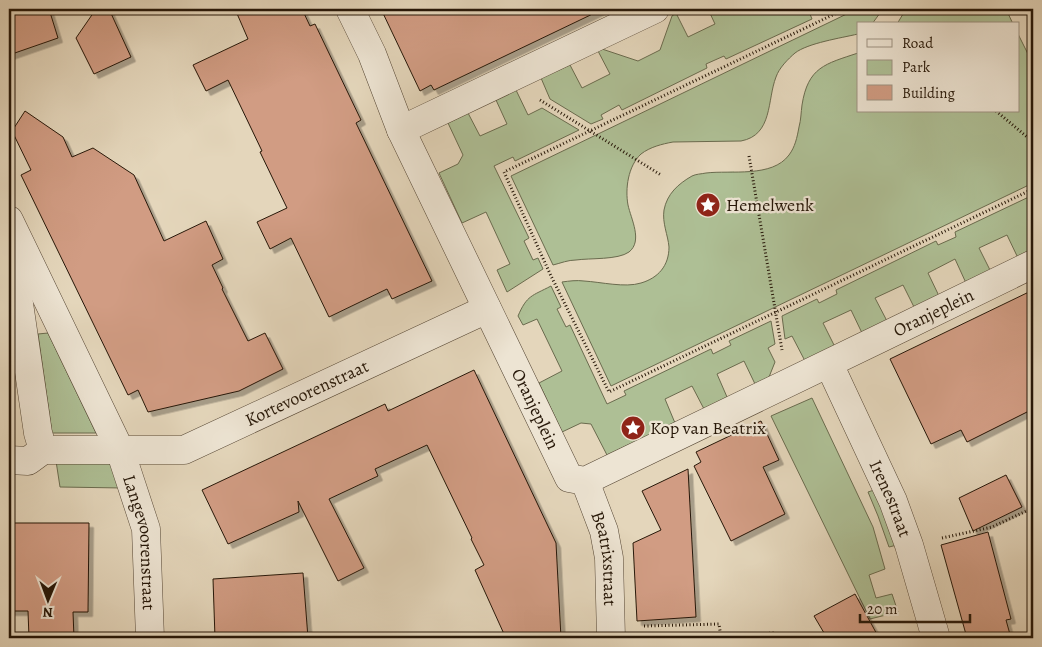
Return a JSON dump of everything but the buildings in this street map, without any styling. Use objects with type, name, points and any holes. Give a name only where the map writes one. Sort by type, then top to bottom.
[{"type":"street","name":"Oranjeplein","points":[[350,9],[372,54],[401,130],[569,478],[585,481],[1033,264]]},
{"type":"street","points":[[401,130],[655,9]]},
{"type":"street","points":[[9,220],[120,450]]},
{"type":"street","points":[[9,233],[38,433],[43,450]]},
{"type":"street","name":"Kortevoorenstraat","points":[[9,460],[28,460],[43,450],[184,450],[487,309]]},
{"type":"street","name":"Irenestraat","points":[[829,364],[893,501],[909,545],[936,638]]},
{"type":"street","name":"Langevoorenstraat","points":[[120,450],[146,529],[150,638]]},
{"type":"street","name":"Beatrixstraat","points":[[585,481],[604,531],[609,558],[611,633]]},
{"type":"path","points":[[845,9],[504,172],[551,276],[609,392],[1033,189]]},
{"type":"path","points":[[521,73],[532,96],[591,130],[661,175]]},
{"type":"path","points":[[997,112],[1033,142]]},
{"type":"path","points":[[749,156],[788,383]]},
{"type":"path","points":[[909,545],[992,527],[1033,508]]},
{"type":"path","points":[[611,633],[719,624],[721,637],[774,633],[776,638]]},
{"type":"green space","points":[[708,9],[738,9],[740,12],[747,9],[821,9],[810,14],[812,19],[726,59],[724,56],[706,64],[707,68],[622,110],[619,105],[601,115],[603,119],[591,124],[550,99],[541,78],[570,65],[582,88],[610,74],[598,51],[602,49],[638,61],[660,50],[672,16],[676,13],[688,37],[715,24]]},
{"type":"green space","points":[[857,9],[882,9],[873,22],[857,22],[857,34],[808,46],[795,53],[781,67],[777,74],[764,124],[759,132],[751,137],[741,141],[673,142],[648,149],[641,154],[633,165],[628,178],[628,205],[636,236],[633,247],[624,255],[570,260],[553,265],[511,176]]},
{"type":"green space","points":[[906,9],[1006,9],[1012,22],[898,22]]},
{"type":"green space","points":[[1020,38],[1033,64],[1033,183],[611,386],[562,282],[579,281],[620,285],[641,283],[653,278],[667,260],[669,247],[664,210],[665,204],[674,190],[682,182],[695,175],[750,172],[772,167],[782,162],[789,155],[796,142],[802,105],[809,82],[820,69],[836,60],[857,53],[857,112],[1020,112]]},
{"type":"green space","points":[[516,90],[528,115],[542,108],[579,130],[515,161],[513,157],[494,166],[529,238],[524,241],[533,260],[538,258],[543,269],[507,292],[497,270],[510,264],[486,212],[462,223],[439,173],[458,164],[463,155],[448,123],[468,113],[480,136],[507,124],[496,100]]},
{"type":"green space","points":[[1033,195],[1033,251],[1018,258],[1007,235],[979,248],[991,272],[966,283],[955,259],[928,273],[939,296],[914,307],[903,285],[875,298],[887,321],[862,333],[851,310],[823,323],[835,347],[805,361],[792,336],[785,339],[782,316],[817,299],[819,303],[837,294],[836,290],[936,241],[938,245],[956,237],[955,232]]},
{"type":"green space","points":[[551,286],[561,307],[557,309],[566,327],[570,325],[607,404],[626,395],[624,391],[711,349],[713,354],[731,345],[729,341],[771,321],[775,344],[768,348],[775,362],[769,377],[755,384],[744,361],[717,374],[727,397],[704,409],[692,386],[665,399],[675,423],[607,455],[591,424],[581,423],[562,432],[539,383],[562,371],[537,319],[523,325],[518,316],[527,300]]},
{"type":"green space","points":[[48,333],[96,433],[52,433],[38,334]]},
{"type":"green space","points":[[812,398],[873,527],[885,569],[869,575],[876,598],[892,594],[898,612],[870,619],[771,416]]},
{"type":"green space","points":[[56,461],[110,461],[123,488],[60,487]]},
{"type":"green space","points":[[877,489],[897,545],[889,547],[868,492]]},
{"type":"place","name":"Hemelwenk","points":[[708,205]]},
{"type":"place","name":"Kop van Beatrix","points":[[633,428]]}]
